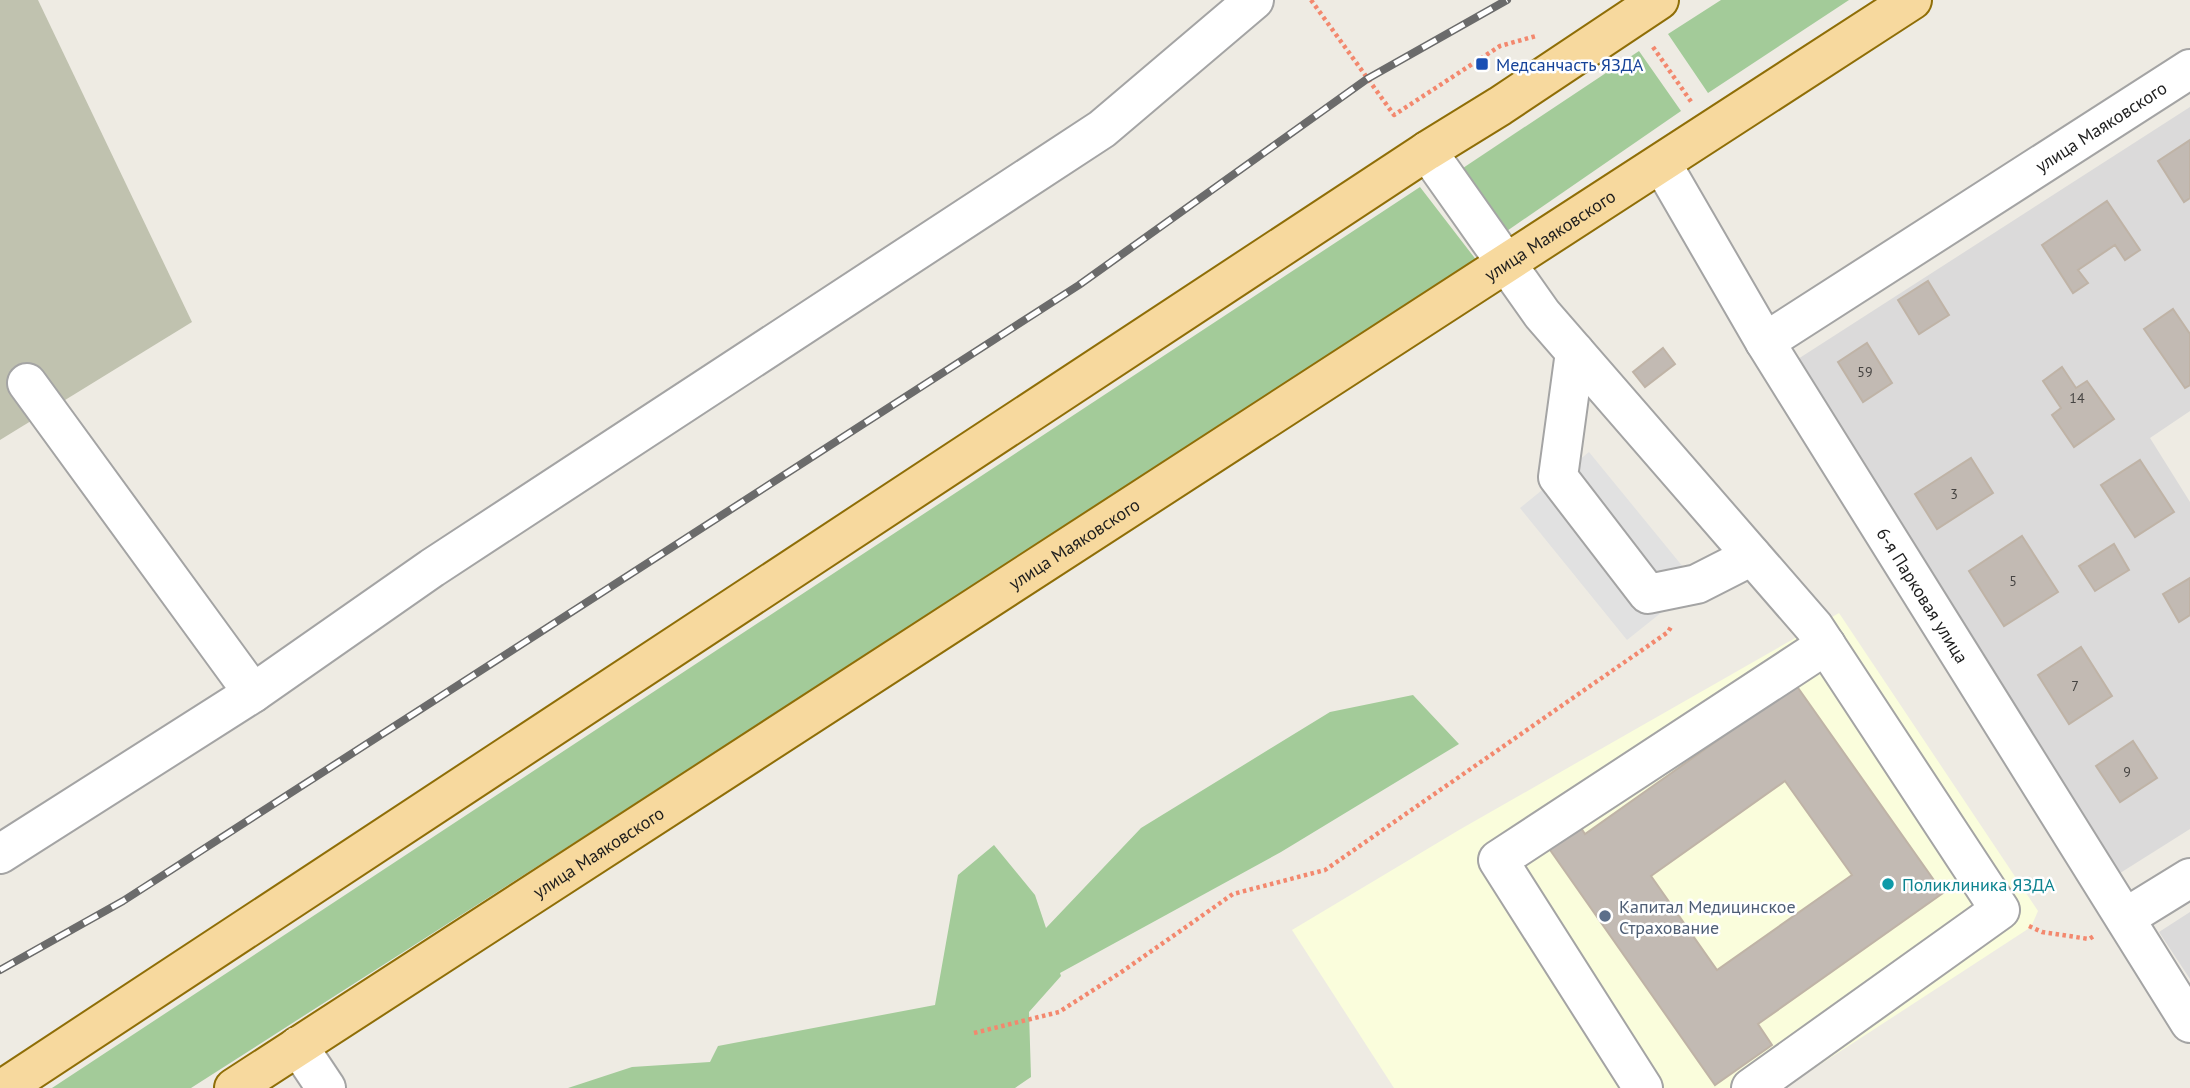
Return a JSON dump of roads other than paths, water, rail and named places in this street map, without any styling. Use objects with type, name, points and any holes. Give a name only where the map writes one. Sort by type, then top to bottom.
[{"type":"main road","points":[[4,1088],[1427,150],[1500,106],[1659,0]]},
{"type":"main road","name":"улица Маяковского","points":[[234,1088],[1912,0]]},
{"type":"street","points":[[0,854],[253,692],[443,560],[1102,128],[1254,0]]},
{"type":"street","name":"улица Маяковского","points":[[1765,342],[2190,69]]},
{"type":"street","points":[[1427,150],[1542,314],[1814,627],[2000,910],[1751,1088]]},
{"type":"street","name":"6-я Парковая улица","points":[[1662,164],[1765,342],[2190,1023]]},
{"type":"street","points":[[1575,352],[1558,477],[1648,594],[1696,584],[1752,556]]},
{"type":"street","points":[[27,383],[253,692]]},
{"type":"street","points":[[1643,1088],[1498,860],[1826,645]]},
{"type":"street","points":[[2125,918],[2190,878]]},
{"type":"street","points":[[298,1046],[327,1088]]},
{"type":"railway","points":[[0,970],[123,901],[1079,285],[1367,79],[1507,0]]},
{"type":"place","name":"Медсанчасть ЯЗДА","points":[[1482,64]]},
{"type":"place","name":"Поликлиника ЯЗДА","points":[[1888,884]]},
{"type":"place","name":"Капитал Медицинское Страхование","points":[[1605,916]]}]
